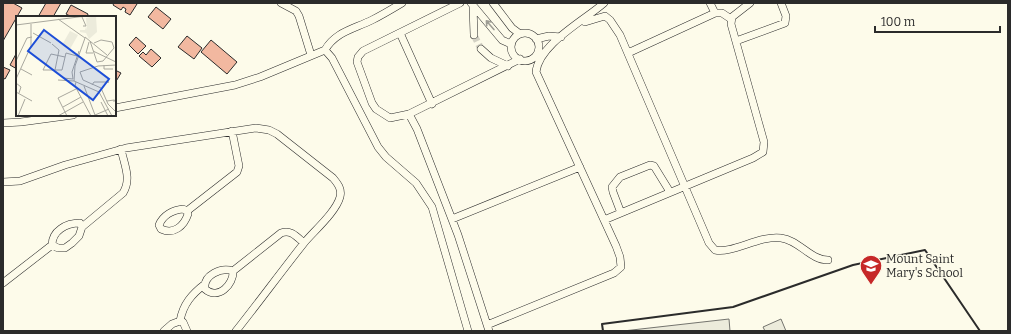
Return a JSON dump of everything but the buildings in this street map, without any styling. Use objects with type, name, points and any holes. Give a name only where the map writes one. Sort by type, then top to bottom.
[{"type":"street","points":[[280,3],[296,11],[300,16],[311,55]]},
{"type":"street","points":[[116,108],[235,85],[260,77],[325,50],[329,42],[337,35],[371,21],[402,3]]},
{"type":"street","points":[[460,3],[363,51],[358,57],[357,62],[376,109],[390,118],[409,114],[432,104],[520,59],[531,60],[536,56],[539,47]]},
{"type":"street","points":[[493,3],[512,28],[520,34]]},
{"type":"street","points":[[409,114],[430,159],[452,219],[488,328],[619,270],[622,263],[620,257],[536,72],[544,55],[552,44],[604,3]]},
{"type":"street","points":[[710,3],[714,13]]},
{"type":"street","points":[[731,19],[735,14],[750,3]]},
{"type":"street","points":[[736,41],[785,22],[786,19],[781,3]]},
{"type":"street","points":[[472,5],[502,40],[511,44]]},
{"type":"street","points":[[472,5],[474,35]]},
{"type":"street","points":[[604,220],[753,158],[764,150],[764,142],[731,19],[722,13],[714,13],[628,53]]},
{"type":"street","points":[[579,23],[605,16],[610,20],[628,53],[709,243],[715,250],[719,251],[762,240],[784,238],[821,260],[828,260]]},
{"type":"street","points":[[400,33],[432,104]]},
{"type":"street","points":[[520,59],[513,52],[511,44],[514,38],[520,34],[529,33],[536,40],[544,55]]},
{"type":"street","points":[[536,40],[549,36],[561,37]]},
{"type":"street","points":[[481,49],[491,58],[508,66]]},
{"type":"street","points":[[325,50],[332,58],[378,147],[386,157],[416,183],[432,207],[468,331]]},
{"type":"street","points":[[531,60],[537,68]]},
{"type":"street","points":[[3,122],[22,122],[66,116]]},
{"type":"street","points":[[3,182],[20,181],[65,165],[121,149],[256,128],[273,132],[339,184],[341,191],[340,198],[236,331]]},
{"type":"street","points":[[187,211],[237,172],[239,166],[232,131]]},
{"type":"street","points":[[52,245],[61,248],[69,246],[79,236],[82,227],[119,197],[125,190],[128,176],[121,149]]},
{"type":"street","points":[[621,213],[612,186],[620,178],[650,165],[654,166],[670,192]]},
{"type":"street","points":[[452,219],[580,167]]},
{"type":"street","points":[[3,282],[52,245],[54,236],[60,230],[74,224],[80,224],[82,227]]},
{"type":"street","points":[[205,284],[205,289],[209,292],[221,291],[230,284],[233,271],[285,232],[292,233],[304,243]]},
{"type":"street","points":[[180,321],[182,310],[186,302],[205,284],[210,277],[224,268],[233,271]]},
{"type":"street","points":[[164,331],[172,324],[180,321]]},
{"type":"street","points":[[180,321],[183,322],[187,331]]},
{"type":"shaded area","points":[[729,319],[730,331],[623,331]]},
{"type":"shaded area","points":[[781,319],[786,331],[765,331],[763,327]]},
{"type":"tunnel","points":[[474,35],[481,49]]},
{"type":"wall","points":[[603,331],[602,324],[733,307],[853,265],[925,250],[980,331]]},
{"type":"place","name":"Mount Saint Mary's School","points":[[871,286]]}]
